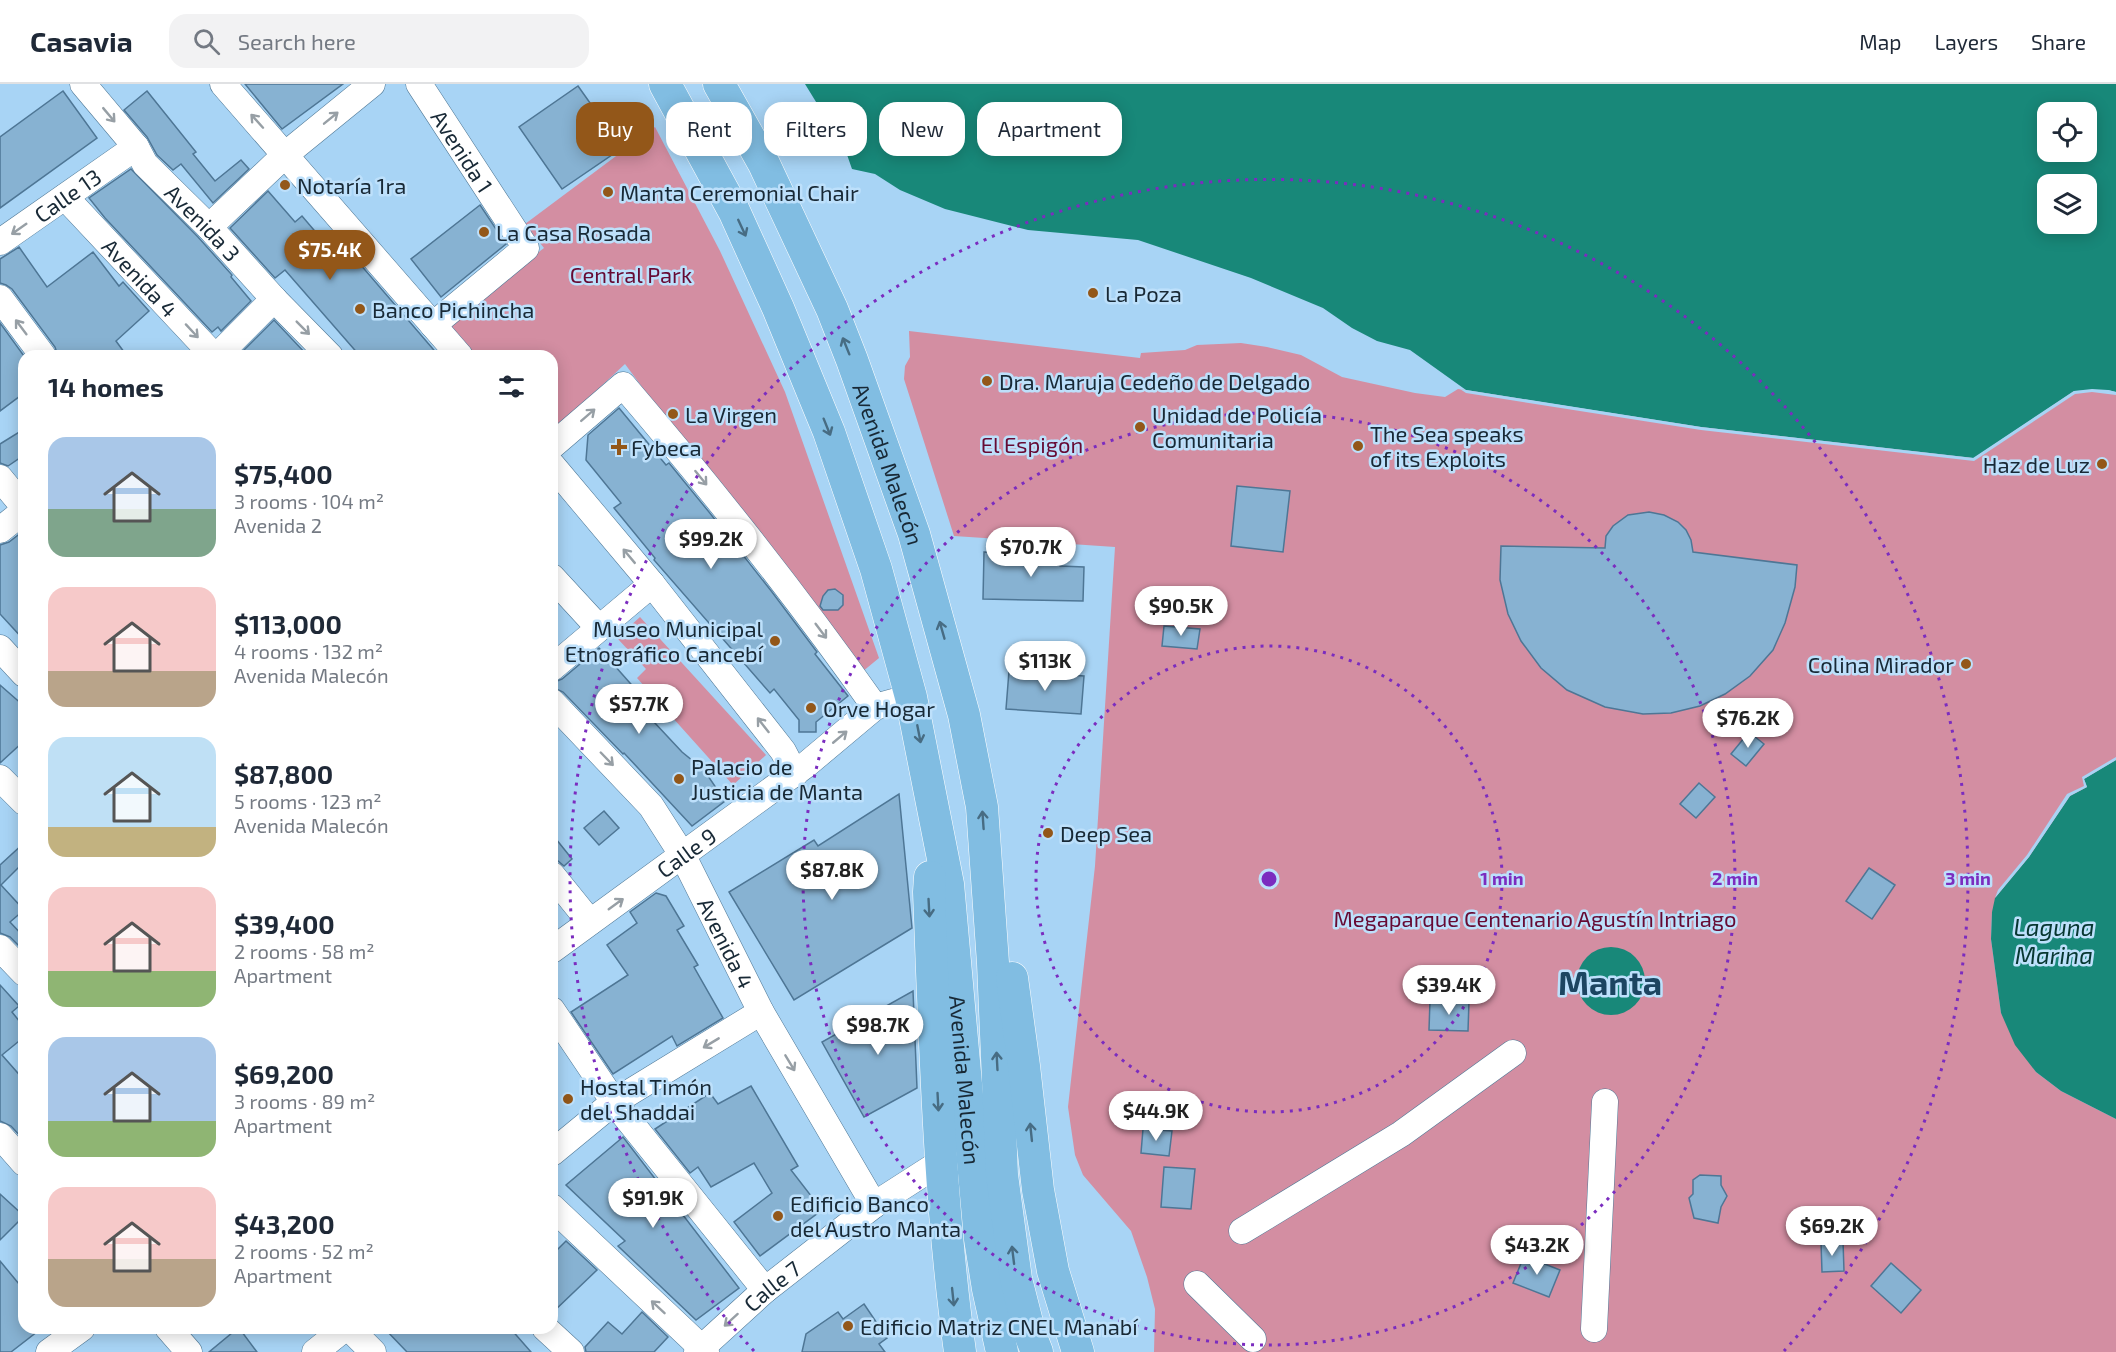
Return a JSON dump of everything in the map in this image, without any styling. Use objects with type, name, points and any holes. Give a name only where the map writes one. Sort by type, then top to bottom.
[{"type":"main road","name":"Avenida Malecón","points":[[665,84],[734,211],[778,308],[829,432],[876,569],[911,697],[948,884],[980,1239],[1002,1352]]},
{"type":"main road","name":"Avenida Malecón","points":[[719,84],[764,164],[832,309],[914,534],[964,715],[982,807],[987,867],[1002,1175],[1016,1279],[1037,1352]]},
{"type":"main road","name":"Avenida Malecón","points":[[933,807],[929,892],[941,1162],[947,1244],[960,1352]]},
{"type":"main road","name":"Avenida Malecón","points":[[987,867],[1003,904],[1038,1190],[1053,1271],[1074,1346]]},
{"type":"street","name":"Avenida 3","points":[[83,84],[136,147],[146,164],[209,227],[324,350]]},
{"type":"street","points":[[223,84],[455,350]]},
{"type":"street","points":[[209,227],[286,154],[372,84]]},
{"type":"street","name":"Avenida 1","points":[[419,84],[526,248],[433,325]]},
{"type":"street","name":"Calle 13","points":[[0,242],[136,147]]},
{"type":"street","name":"Avenida 4","points":[[65,197],[210,350]]},
{"type":"street","points":[[0,298],[39,350]]},
{"type":"street","points":[[222,350],[274,299]]},
{"type":"street","points":[[558,441],[623,385],[689,462],[764,556],[828,640],[875,707]]},
{"type":"street","points":[[558,472],[652,584],[783,751],[795,774]]},
{"type":"street","points":[[0,478],[18,500]]},
{"type":"street","points":[[0,530],[18,516]]},
{"type":"street","points":[[558,584],[599,628]]},
{"type":"street","points":[[558,663],[652,584]]},
{"type":"street","points":[[0,648],[18,668]]},
{"type":"street","name":"Calle 9","points":[[558,946],[795,774],[875,707],[911,697]]},
{"type":"street","name":"Avenida 4","points":[[558,708],[651,806],[683,856],[761,1012],[874,1205]]},
{"type":"street","points":[[558,882],[590,922]]},
{"type":"street","points":[[0,948],[18,967]]},
{"type":"street","points":[[558,1141],[614,1102],[761,1012]]},
{"type":"street","points":[[558,1019],[614,1102],[765,1290]]},
{"type":"street","points":[[1242,1231],[1401,1134],[1513,1053]]},
{"type":"street","points":[[1594,1329],[1605,1102]]},
{"type":"street","points":[[8,1138],[18,1154]]},
{"type":"street","name":"Calle 7","points":[[701,1350],[765,1290],[874,1205],[941,1162]]},
{"type":"street","points":[[558,1213],[701,1350]]},
{"type":"street","points":[[1197,1284],[1253,1339]]},
{"type":"street","points":[[49,1352],[74,1334]]},
{"type":"street","points":[[173,1334],[189,1352]]},
{"type":"street","points":[[315,1352],[338,1334]]},
{"type":"street","points":[[356,1334],[373,1352]]},
{"type":"street","points":[[552,1334],[571,1352]]},
{"type":"green space","name":"Central Park","points":[[655,127],[666,148],[666,156],[670,156],[720,251],[785,392],[879,658],[862,672],[731,507],[625,364],[558,426],[558,350],[465,350],[443,325],[544,248],[525,224],[616,156],[654,156]]},
{"type":"green space","name":"Megaparque Centenario Agustín Intriago","points":[[909,331],[1140,358],[1141,353],[1185,350],[1197,345],[1241,343],[1301,355],[1342,377],[1415,393],[1445,397],[1458,389],[1701,427],[1973,458],[2074,391],[2116,392],[2116,760],[2084,779],[2087,787],[1992,912],[1991,939],[2001,1013],[2036,1072],[2061,1091],[2116,1119],[2116,1352],[1154,1352],[1155,1309],[1131,1231],[1083,1175],[1075,1155],[1068,1107],[1095,866],[1115,547],[954,536],[904,379],[905,366],[910,357]]},
{"type":"green space","points":[[640,617],[766,755],[733,785],[637,678],[646,669],[617,638]]},
{"type":"water","points":[[805,84],[2116,84],[2116,392],[2108,390],[2074,391],[1974,458],[1701,427],[1466,390],[1410,350],[1377,341],[1352,328],[1323,308],[1251,278],[1138,240],[1028,230],[945,209],[900,190],[875,174],[852,169],[847,156],[867,156],[867,102],[816,102]]},
{"type":"water","name":"Laguna Marina","points":[[2116,760],[2116,1119],[2061,1091],[2036,1072],[2015,1045],[2001,1013],[1991,939],[1995,898],[2029,857],[2070,796],[2087,787],[2084,779]]},
{"type":"water","points":[[1604,947],[1618,947],[1630,952],[1640,962],[1645,981],[1640,1000],[1630,1010],[1618,1015],[1604,1015],[1592,1010],[1582,1000],[1577,988],[1577,974],[1582,962],[1592,952]]},
{"type":"pier","points":[[1460,389],[1701,427],[1973,458],[2074,391],[2108,390],[2116,392],[2116,395],[2092,392],[2075,394],[1974,461],[1701,430],[1466,393]]},
{"type":"pier","points":[[2116,757],[2116,760],[2084,779],[2087,787],[2070,796],[2029,857],[1995,898],[1998,890],[2027,855],[2067,794],[2084,786],[2082,777]]},
{"type":"building","points":[[245,84],[343,84],[282,129]]},
{"type":"building","points":[[578,86],[589,102],[576,102],[576,156],[610,156],[562,189],[519,127]]},
{"type":"building","points":[[63,91],[97,138],[0,208],[0,137]]},
{"type":"building","points":[[147,91],[196,152],[193,154],[215,181],[241,160],[249,169],[213,203],[181,164],[173,170],[157,155],[147,137],[124,110]]},
{"type":"building","points":[[131,169],[198,237],[232,275],[231,277],[251,301],[221,331],[218,327],[212,332],[89,198]]},
{"type":"building","name":"Banco Pichincha","points":[[268,191],[295,222],[302,216],[325,243],[335,235],[434,350],[355,350],[285,270],[275,278],[230,228]]},
{"type":"building","points":[[480,205],[506,244],[441,297],[411,259]]},
{"type":"building","points":[[19,247],[47,287],[93,252],[119,286],[123,282],[149,311],[116,341],[123,350],[56,350],[12,289],[0,283],[0,259]]},
{"type":"building","points":[[274,320],[302,350],[244,350]]},
{"type":"building","points":[[0,323],[20,350],[18,398],[0,411]]},
{"type":"building","points":[[619,408],[666,465],[669,463],[709,512],[772,592],[817,652],[815,654],[848,696],[816,722],[816,732],[799,732],[799,720],[774,689],[770,693],[654,560],[655,558],[614,508],[621,503],[586,460],[588,435]]},
{"type":"building","points":[[18,433],[18,459],[8,466],[0,463],[0,444]]},
{"type":"building","points":[[1237,486],[1290,491],[1283,552],[1231,546]]},
{"type":"building","points":[[1649,512],[1664,515],[1678,522],[1686,530],[1691,540],[1693,552],[1797,565],[1795,587],[1785,623],[1773,650],[1750,676],[1725,694],[1700,706],[1671,713],[1643,714],[1605,707],[1567,690],[1541,668],[1521,641],[1508,614],[1500,580],[1501,546],[1605,548],[1606,536],[1613,526],[1628,515]]},
{"type":"building","points":[[18,535],[18,634],[0,614],[0,545]]},
{"type":"building","points":[[984,552],[1060,555],[1060,566],[1084,567],[1083,601],[983,599]]},
{"type":"building","points":[[835,589],[843,595],[843,605],[838,610],[823,610],[820,606],[823,596],[828,590]]},
{"type":"building","points":[[1164,626],[1200,629],[1197,649],[1162,646]]},
{"type":"building","points":[[599,648],[660,717],[654,722],[682,752],[704,770],[725,801],[692,826],[624,753],[563,692],[558,690],[558,681]]},
{"type":"building","points":[[1009,671],[1084,676],[1081,714],[1006,709]]},
{"type":"building","points":[[0,685],[18,701],[18,746],[0,763]]},
{"type":"building","points":[[1749,732],[1764,744],[1746,766],[1731,754]]},
{"type":"building","points":[[1699,783],[1715,797],[1696,818],[1680,804]]},
{"type":"building","points":[[899,794],[912,928],[794,1000],[729,892],[814,840],[818,846]]},
{"type":"building","points":[[604,811],[619,828],[599,845],[584,828]]},
{"type":"building","points":[[558,842],[572,859],[564,866],[558,861]]},
{"type":"building","points":[[18,848],[18,868],[1,885],[18,903],[18,915],[10,922],[18,931],[18,945],[10,937],[0,933],[0,865]]},
{"type":"building","points":[[1869,868],[1895,885],[1872,919],[1846,901]]},
{"type":"building","points":[[656,893],[666,896],[684,926],[677,930],[698,965],[694,967],[723,1018],[677,1046],[672,1036],[613,1074],[571,1012],[628,975],[607,945],[637,923],[630,912]]},
{"type":"building","points":[[0,985],[18,1005],[12,1012],[18,1020],[18,1042],[2,1055],[18,1073],[18,1134],[11,1126],[0,1121]]},
{"type":"building","points":[[913,991],[917,1088],[864,1117],[822,1042]]},
{"type":"building","points":[[1430,1000],[1469,1001],[1468,1031],[1429,1030]]},
{"type":"building","points":[[751,1086],[798,1166],[791,1170],[822,1210],[760,1256],[734,1222],[772,1193],[754,1163],[711,1187],[698,1167],[690,1173],[655,1129],[710,1093],[718,1104]]},
{"type":"building","points":[[1143,1129],[1172,1131],[1169,1156],[1141,1153]]},
{"type":"building","points":[[623,1137],[739,1288],[696,1320],[618,1246],[625,1241],[566,1185]]},
{"type":"building","points":[[1164,1167],[1195,1169],[1191,1209],[1161,1207]]},
{"type":"building","points":[[1700,1175],[1721,1176],[1721,1185],[1727,1196],[1721,1207],[1718,1223],[1694,1218],[1689,1198],[1693,1194],[1693,1180]]},
{"type":"building","points":[[0,1194],[18,1210],[18,1222],[0,1240]]},
{"type":"building","points":[[566,1241],[597,1270],[558,1307],[558,1249]]},
{"type":"building","points":[[1843,1241],[1844,1271],[1822,1272],[1821,1242]]},
{"type":"building","points":[[1524,1256],[1560,1270],[1549,1297],[1513,1283]]},
{"type":"building","points":[[0,1261],[18,1283],[18,1334],[34,1334],[11,1352],[0,1352]]},
{"type":"building","points":[[1891,1263],[1921,1290],[1901,1313],[1871,1286]]},
{"type":"building","name":"Edificio Matriz CNEL Manabí","points":[[864,1304],[887,1338],[879,1344],[885,1352],[802,1352],[806,1334],[838,1312],[843,1319]]},
{"type":"building","points":[[642,1312],[668,1337],[654,1352],[586,1352],[585,1347],[608,1322],[622,1334]]},
{"type":"building","points":[[231,1334],[244,1334],[257,1352],[209,1352]]},
{"type":"building","points":[[390,1334],[515,1334],[531,1352],[407,1352]]},
{"type":"place","name":"Notaría 1ra","points":[[285,185]]},
{"type":"place","name":"Manta Ceremonial Chair","points":[[608,192]]},
{"type":"place","name":"La Casa Rosada","points":[[484,232]]},
{"type":"place","name":"La Poza","points":[[1093,293]]},
{"type":"place","name":"Banco Pichincha","points":[[360,309]]},
{"type":"place","name":"Dra. Maruja Cedeño de Delgado","points":[[987,381]]},
{"type":"place","name":"La Virgen","points":[[673,414]]},
{"type":"place","name":"Unidad de Policía Comunitaria","points":[[1140,427]]},
{"type":"place","name":"The Sea speaks of its Exploits","points":[[1358,446]]},
{"type":"place","name":"Fybeca","points":[[619,447]]},
{"type":"place","name":"Haz de Luz","points":[[2102,464]]},
{"type":"place","name":"Museo Municipal Etnográfico Cancebí","points":[[775,641]]},
{"type":"place","name":"Colina Mirador","points":[[1966,664]]},
{"type":"place","name":"Orve Hogar","points":[[811,708]]},
{"type":"place","name":"Palacio de Justicia de Manta","points":[[679,779]]},
{"type":"place","name":"Deep Sea","points":[[1048,833]]},
{"type":"place","name":"Hostal Timón del Shaddai","points":[[568,1099]]},
{"type":"place","name":"Edificio Banco del Austro Manta","points":[[778,1216]]},
{"type":"place","name":"Edificio Matriz CNEL Manabí","points":[[848,1326]]},
{"type":"district","name":"Manta","points":[[1610,981]]},
{"type":"park label","name":"El Espigón","points":[[1032,444]]}]
